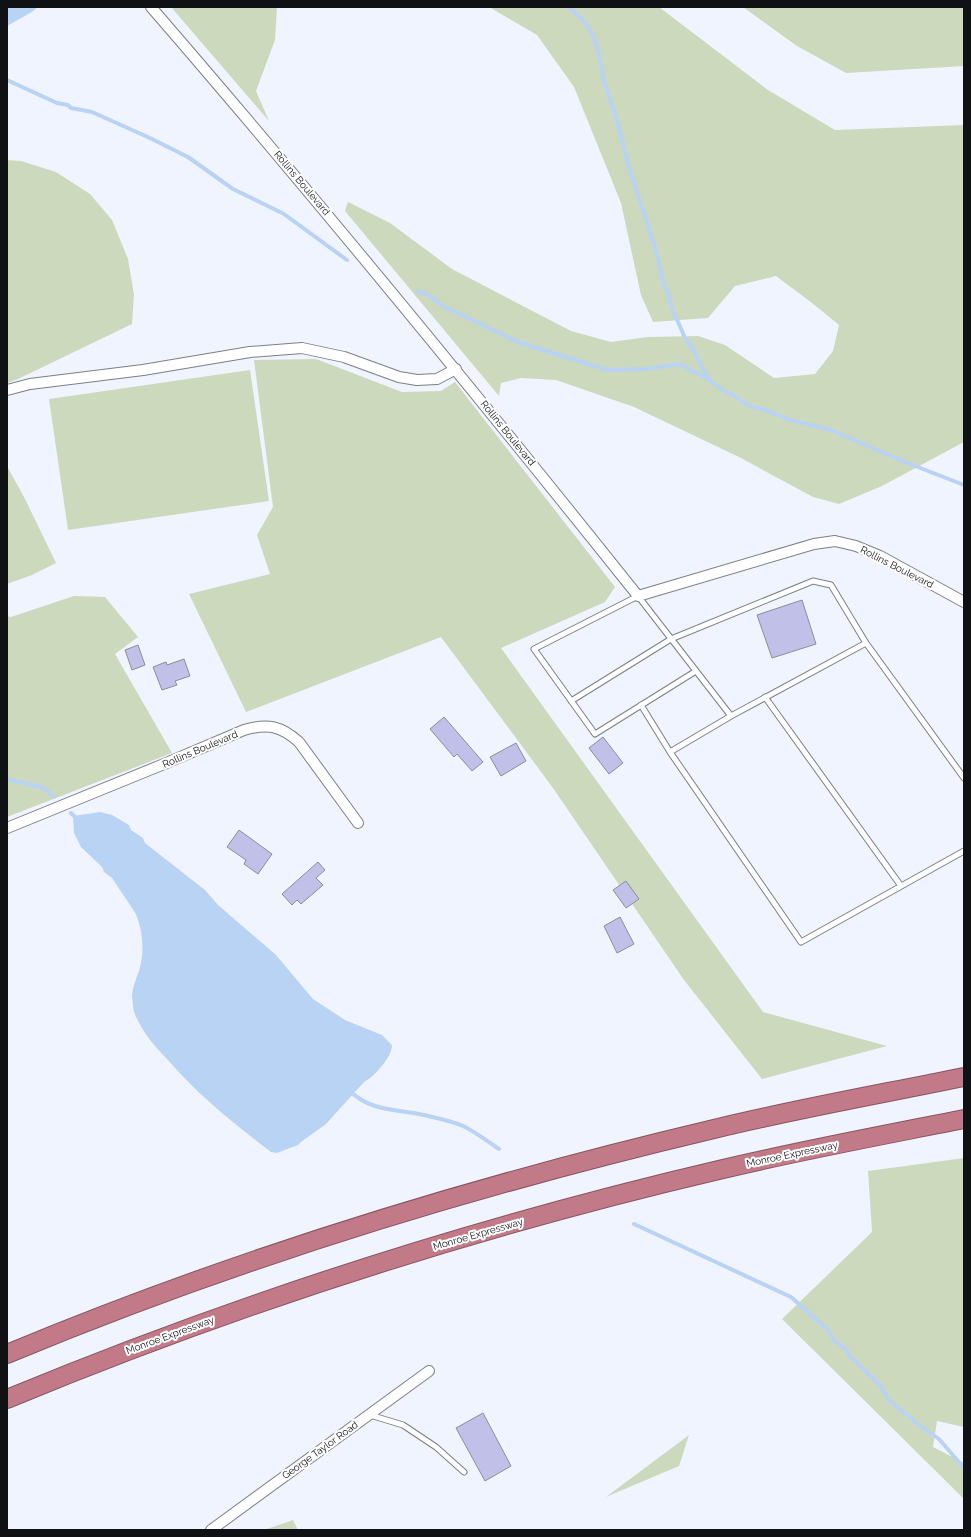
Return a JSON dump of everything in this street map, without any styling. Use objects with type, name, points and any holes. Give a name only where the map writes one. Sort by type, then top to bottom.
[{"type":"highway","points":[[7,1354],[115,1311],[270,1255],[370,1223],[549,1170],[715,1128],[964,1077]]},
{"type":"highway","name":"Monroe Expressway","points":[[7,1399],[213,1319],[297,1290],[467,1237],[566,1209],[724,1169],[964,1119]]},
{"type":"street","name":"Rollins Boulevard","points":[[151,7],[256,129],[456,369],[638,596],[814,544],[835,541],[856,546],[880,556],[964,602]]},
{"type":"street","points":[[7,390],[30,384],[143,370],[250,352],[302,348],[323,351],[399,377],[416,380],[437,379],[456,369]]},
{"type":"street","name":"Rollins Boulevard","points":[[7,828],[244,730],[257,726],[280,728],[299,742],[358,823]]},
{"type":"street","name":"George Taylor Road","points":[[211,1530],[429,1371]]},
{"type":"lane","points":[[571,701],[671,639],[813,580],[830,585],[866,643],[964,778]]},
{"type":"lane","points":[[696,670],[595,734],[534,649],[638,596],[696,670],[731,716]]},
{"type":"lane","points":[[670,752],[731,716],[866,643]]},
{"type":"lane","points":[[765,698],[901,886]]},
{"type":"lane","points":[[641,705],[670,752],[801,942],[964,851]]},
{"type":"lane","points":[[370,1414],[402,1425],[436,1447],[464,1472]]},
{"type":"green space","points":[[171,7],[277,7],[275,40],[256,91],[269,121]]},
{"type":"green space","points":[[489,7],[659,7],[768,90],[835,130],[964,125],[964,442],[882,486],[839,504],[813,497],[741,458],[634,407],[556,380],[521,378],[501,383],[499,396],[345,211],[348,202],[390,223],[452,269],[571,331],[611,342],[648,337],[698,336],[725,345],[774,378],[815,374],[833,351],[839,325],[776,276],[735,286],[708,318],[653,322],[641,295],[621,203],[574,87],[537,35]]},
{"type":"green space","points":[[743,7],[964,7],[964,66],[846,73],[797,46]]},
{"type":"green space","points":[[7,160],[21,161],[56,172],[90,194],[112,220],[128,259],[134,295],[132,324],[7,383]]},
{"type":"green space","points":[[316,359],[402,392],[441,391],[455,382],[615,587],[605,602],[501,648],[763,1012],[887,1046],[762,1079],[684,980],[553,788],[441,637],[246,712],[189,594],[270,574],[257,535],[273,507],[254,360]]},
{"type":"green space","points":[[250,370],[269,501],[68,530],[49,399]]},
{"type":"green space","points":[[7,466],[56,563],[32,575],[7,584]]},
{"type":"green space","points":[[74,596],[105,597],[138,637],[115,654],[172,753],[7,817],[7,616],[11,617]]},
{"type":"green space","points":[[964,1158],[964,1427],[937,1421],[933,1447],[964,1463],[964,1499],[782,1319],[872,1232],[868,1171]]},
{"type":"green space","points":[[689,1435],[679,1466],[606,1497]]},
{"type":"green space","points":[[293,1520],[298,1530],[264,1530]]},
{"type":"water","points":[[7,7],[38,7],[7,26]]},
{"type":"water","points":[[100,812],[112,815],[129,825],[131,830],[143,838],[145,843],[205,890],[218,905],[276,955],[313,999],[345,1020],[382,1035],[392,1045],[389,1055],[378,1071],[364,1082],[326,1124],[298,1145],[277,1153],[271,1152],[191,1085],[157,1049],[140,1025],[134,1012],[132,997],[133,987],[141,964],[143,949],[142,935],[136,914],[112,878],[104,872],[102,867],[81,847],[74,833],[73,816]]},
{"type":"building","points":[[802,600],[816,644],[772,658],[757,615]]},
{"type":"building","points":[[138,645],[145,665],[132,670],[125,650]]},
{"type":"building","points":[[184,659],[190,676],[175,681],[177,685],[162,690],[153,667],[166,662],[167,665]]},
{"type":"building","points":[[444,717],[483,762],[472,771],[457,754],[454,757],[430,729]]},
{"type":"building","points":[[603,737],[623,763],[609,774],[589,748]]},
{"type":"building","points":[[516,743],[526,761],[501,776],[490,757]]},
{"type":"building","points":[[239,830],[272,854],[258,874],[244,864],[246,860],[227,847]]},
{"type":"building","points":[[318,862],[325,870],[316,878],[323,885],[301,904],[297,900],[292,905],[282,894]]},
{"type":"building","points":[[626,881],[639,899],[626,908],[613,890]]},
{"type":"building","points":[[620,917],[634,944],[617,953],[604,926]]},
{"type":"building","points":[[483,1413],[511,1466],[485,1481],[456,1428]]},
{"type":"waterway","points":[[569,7],[585,22],[593,35],[600,57],[604,81],[618,123],[629,167],[656,250],[664,286],[668,292],[672,308],[685,338],[691,346],[708,378]]},
{"type":"waterway","points":[[7,80],[57,103],[68,105],[71,108],[92,112],[188,157],[233,189],[284,214],[347,260]]},
{"type":"waterway","points":[[418,291],[430,296],[441,305],[518,342],[607,370],[647,369],[680,364],[708,379],[727,393],[732,394],[744,403],[753,407],[763,409],[790,420],[831,430],[905,462],[964,485]]},
{"type":"waterway","points":[[7,779],[44,788],[54,797]]},
{"type":"waterway","points":[[71,813],[77,819]]},
{"type":"waterway","points":[[350,1091],[367,1103],[385,1109],[424,1115],[459,1124],[473,1131],[499,1149]]},
{"type":"waterway","points":[[634,1224],[791,1297],[827,1329],[835,1341],[847,1350],[849,1355],[880,1385],[889,1400],[939,1439],[964,1468]]}]
